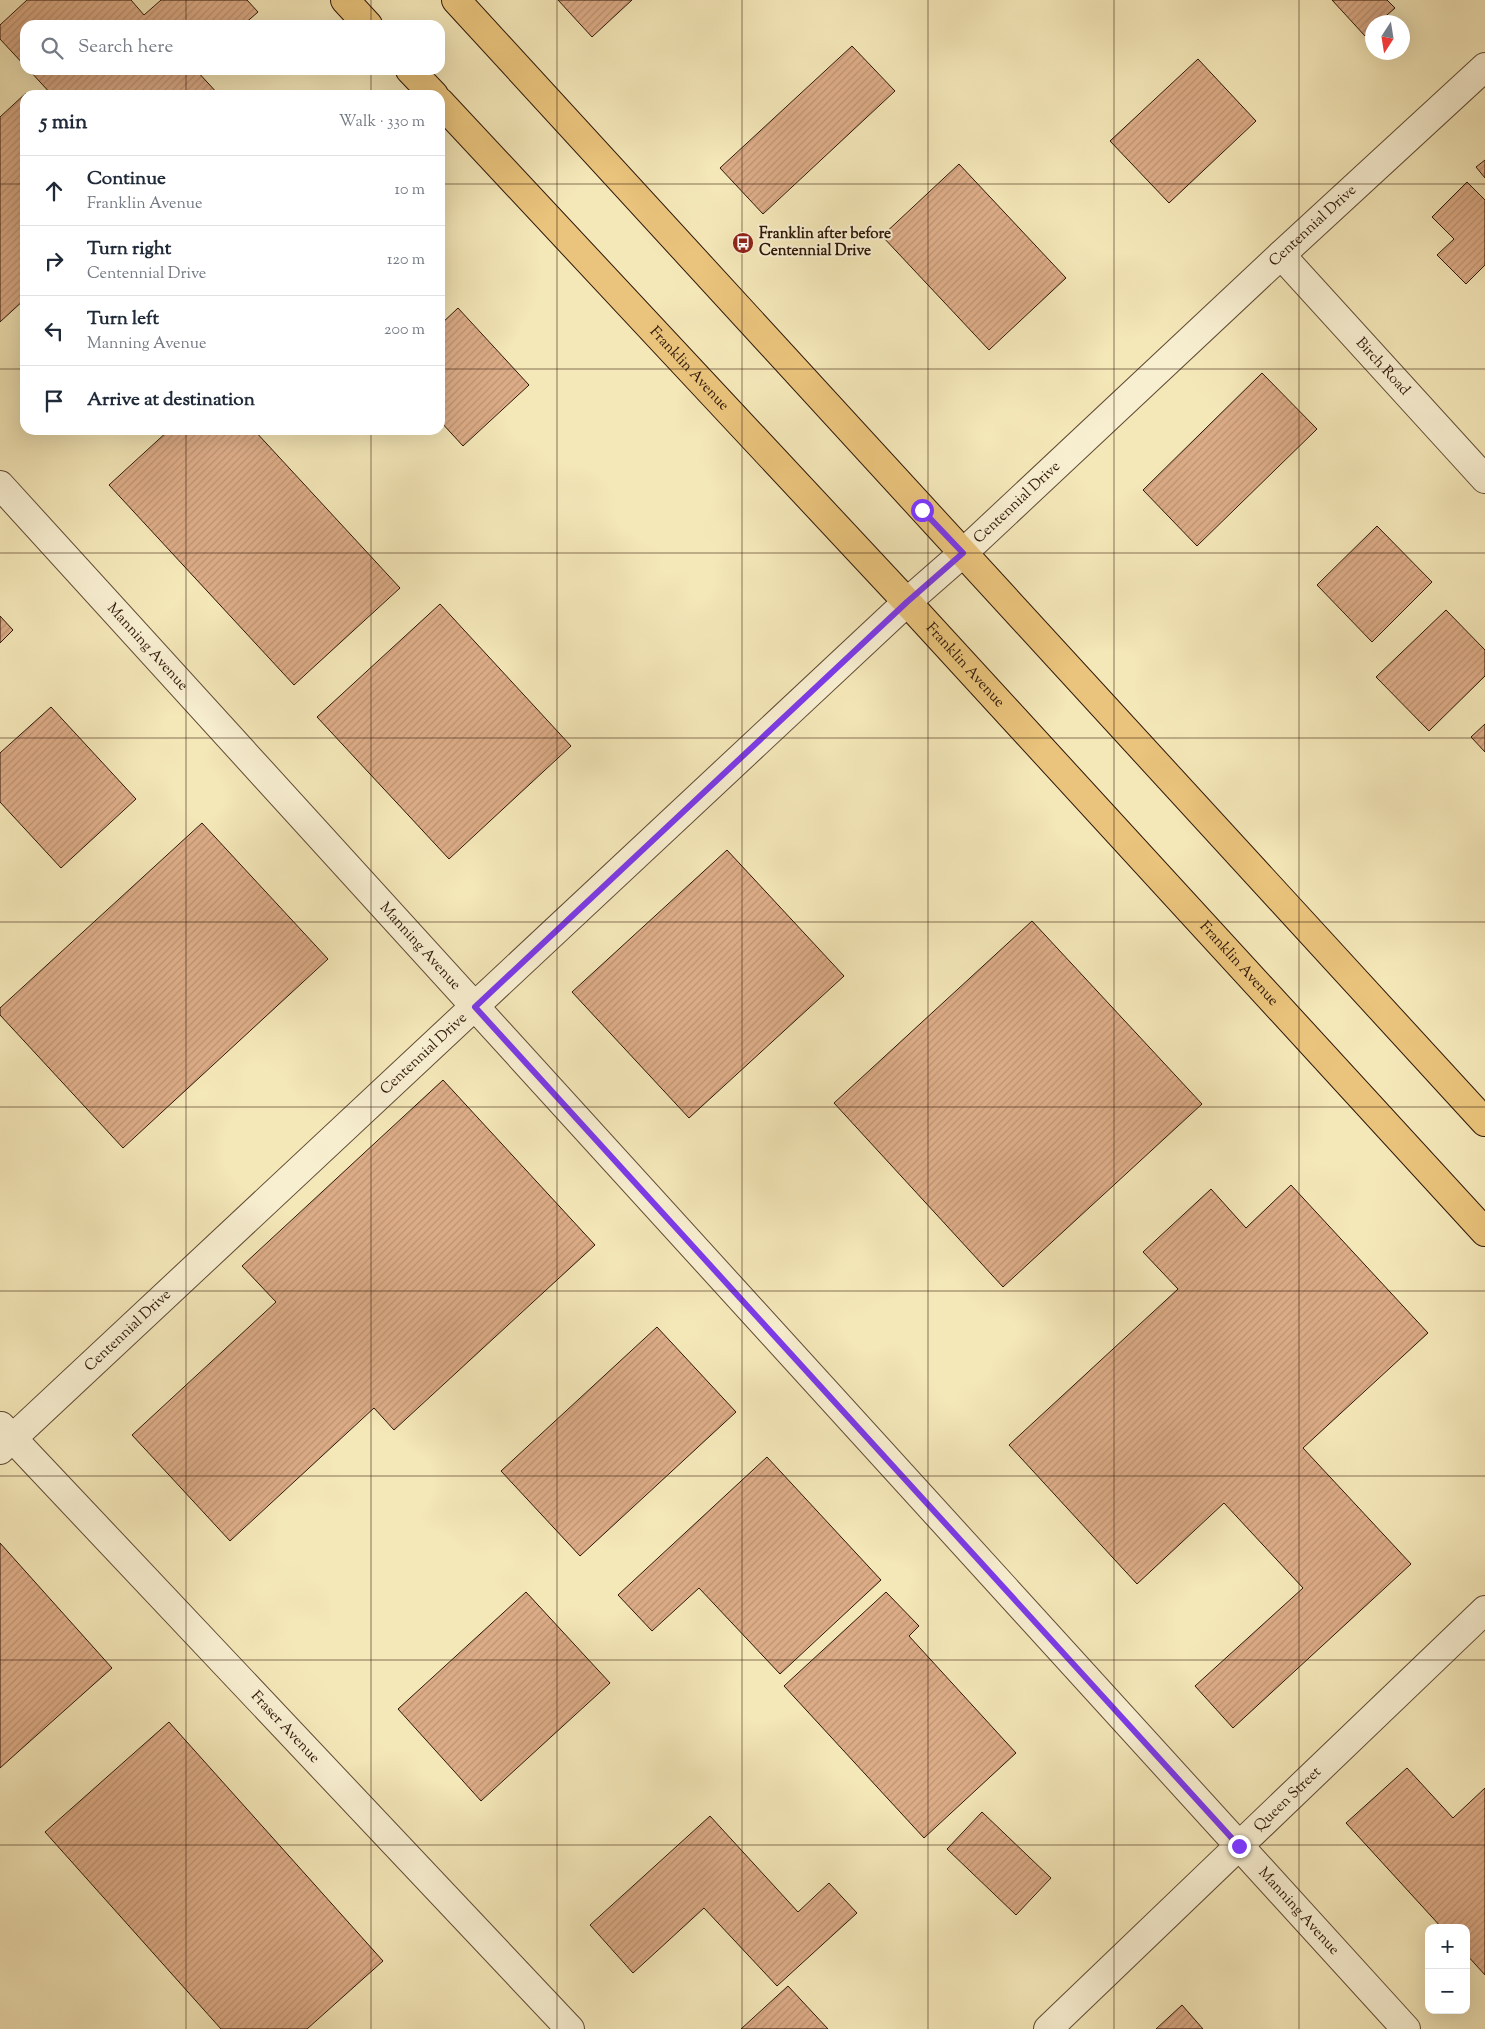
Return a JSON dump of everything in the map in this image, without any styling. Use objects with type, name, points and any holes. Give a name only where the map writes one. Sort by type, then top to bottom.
[{"type":"main road","points":[[345,0],[363,20]]},
{"type":"main road","points":[[456,0],[1485,1122]]},
{"type":"main road","points":[[415,75],[429,90]]},
{"type":"main road","name":"Franklin Avenue","points":[[445,107],[907,602],[1485,1232]]},
{"type":"street","name":"Centennial Drive","points":[[4,1438],[475,1007],[907,602],[963,553],[1485,67]]},
{"type":"street","name":"Birch Road","points":[[1281,255],[1485,479]]},
{"type":"street","name":"Manning Avenue","points":[[0,485],[1406,2029]]},
{"type":"street","name":"Fraser Avenue","points":[[4,1438],[570,2029]]},
{"type":"street","name":"Queen Street","points":[[1048,2029],[1485,1610]]},
{"type":"building","points":[[27,0],[131,0],[144,15],[161,0],[247,0],[258,12],[249,20],[20,20],[20,61],[0,39],[0,25]]},
{"type":"building","points":[[558,0],[632,0],[592,37]]},
{"type":"building","points":[[1332,0],[1387,0],[1395,8],[1387,15],[1365,15],[1365,36]]},
{"type":"building","points":[[852,46],[895,91],[763,214],[720,168]]},
{"type":"building","points":[[1198,59],[1256,121],[1169,203],[1110,141]]},
{"type":"building","points":[[34,75],[201,75],[214,90],[47,90]]},
{"type":"building","points":[[20,99],[20,304],[0,322],[0,117]]},
{"type":"building","points":[[1485,160],[1485,178],[1476,167]]},
{"type":"building","points":[[959,164],[1066,278],[989,350],[882,236]]},
{"type":"building","points":[[1467,182],[1485,200],[1485,265],[1466,284],[1437,255],[1454,239],[1432,217]]},
{"type":"building","points":[[458,308],[529,385],[463,446],[445,426],[445,320]]},
{"type":"building","points":[[1262,373],[1317,429],[1197,546],[1143,490]]},
{"type":"building","points":[[164,435],[259,435],[400,588],[294,685],[109,485]]},
{"type":"building","points":[[1377,526],[1432,582],[1372,642],[1317,585]]},
{"type":"building","points":[[440,604],[571,746],[449,859],[317,717]]},
{"type":"building","points":[[1446,610],[1485,650],[1485,676],[1429,731],[1376,677]]},
{"type":"building","points":[[0,616],[13,630],[0,643]]},
{"type":"building","points":[[51,707],[136,799],[61,868],[0,802],[0,753]]},
{"type":"building","points":[[1485,724],[1485,752],[1471,737]]},
{"type":"building","points":[[202,823],[328,959],[123,1148],[0,1015],[0,1008]]},
{"type":"building","points":[[727,850],[844,976],[689,1118],[572,992]]},
{"type":"building","points":[[1032,921],[1202,1104],[1003,1287],[834,1103]]},
{"type":"building","points":[[443,1080],[595,1245],[394,1430],[374,1408],[230,1541],[132,1435],[276,1302],[242,1266]]},
{"type":"building","points":[[1291,1185],[1428,1333],[1303,1448],[1411,1564],[1233,1728],[1195,1686],[1303,1588],[1224,1503],[1137,1584],[1009,1445],[1178,1289],[1143,1252],[1211,1189],[1246,1228]]},
{"type":"building","points":[[657,1327],[736,1412],[580,1556],[501,1471]]},
{"type":"building","points":[[767,1457],[881,1580],[780,1674],[699,1588],[652,1631],[618,1595]]},
{"type":"building","points":[[0,1543],[112,1668],[0,1768]]},
{"type":"building","points":[[526,1592],[610,1683],[481,1801],[398,1709]]},
{"type":"building","points":[[886,1592],[919,1626],[909,1636],[1016,1753],[924,1838],[784,1686]]},
{"type":"building","points":[[169,1722],[383,1961],[307,2029],[221,2029],[45,1832]]},
{"type":"building","points":[[1407,1768],[1453,1818],[1485,1788],[1485,1975],[1470,1958],[1470,1924],[1438,1924],[1346,1823]]},
{"type":"building","points":[[982,1812],[1051,1878],[1016,1915],[947,1849]]},
{"type":"building","points":[[710,1816],[798,1912],[829,1883],[857,1913],[777,1986],[704,1908],[633,1973],[590,1925]]},
{"type":"building","points":[[788,1986],[828,2029],[741,2029]]},
{"type":"building","points":[[1182,2005],[1203,2029],[1156,2029]]},
{"type":"place","name":"Franklin after before Centennial Drive","points":[[743,243]]},
{"type":"route","points":[[922,510],[963,553],[907,602],[475,1007],[1239,1846]]}]
